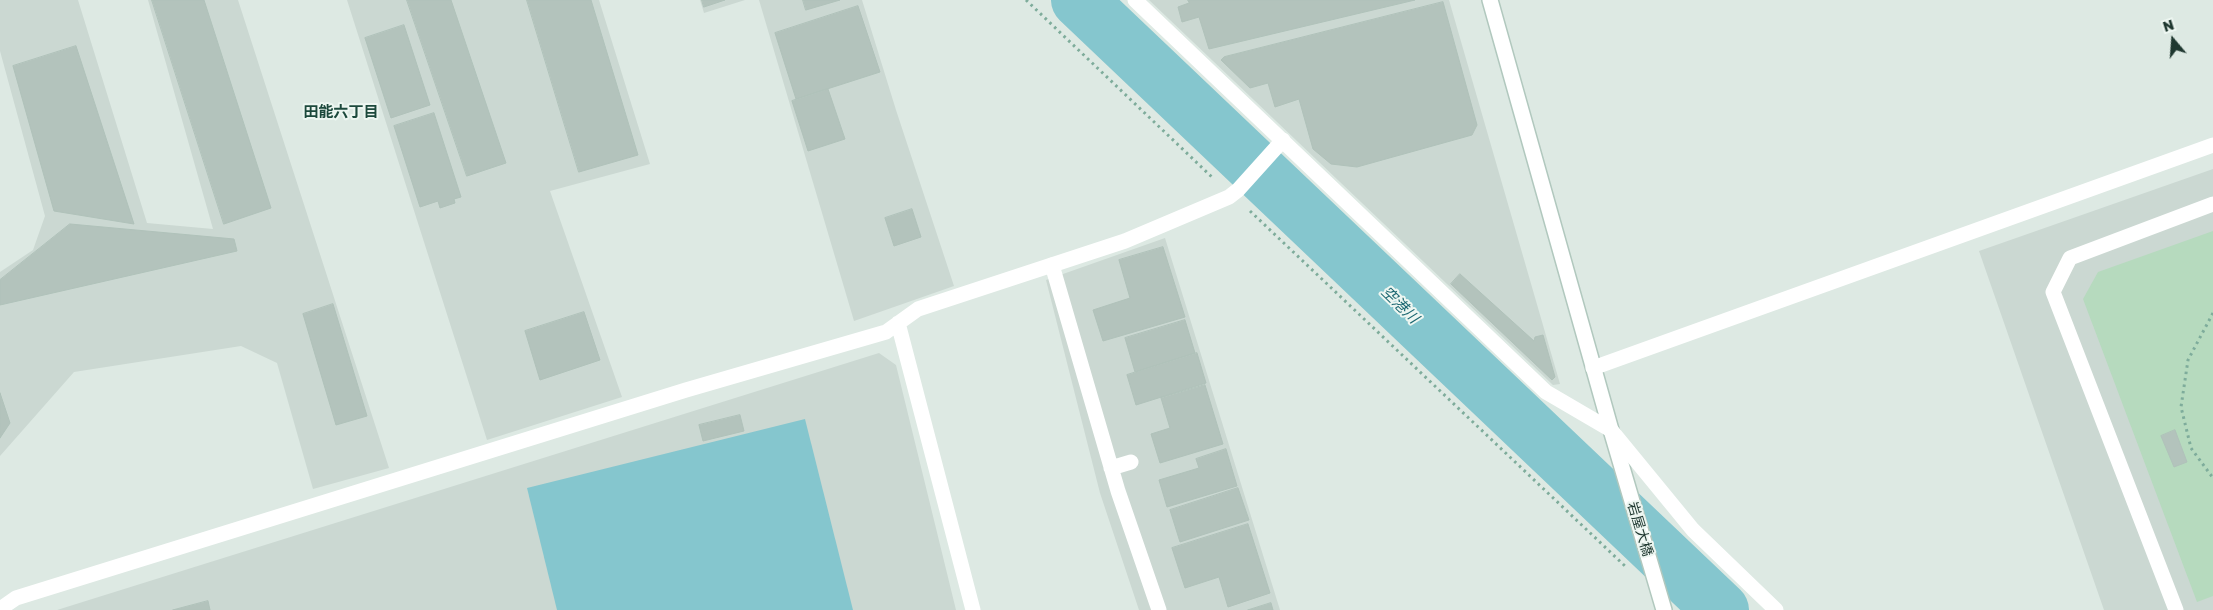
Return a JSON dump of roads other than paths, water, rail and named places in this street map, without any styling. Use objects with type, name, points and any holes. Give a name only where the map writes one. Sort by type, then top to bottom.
[{"type":"street","points":[[1135,0],[1279,145],[1546,392],[1611,430],[1693,530],[1776,610]]},
{"type":"street","name":"岩屋大橋","points":[[1490,0],[1593,368],[1665,607]]},
{"type":"street","points":[[0,609],[16,598],[686,390],[886,332],[918,308],[1125,241],[1236,192],[1279,145]]},
{"type":"street","points":[[1593,368],[2213,145]]},
{"type":"street","points":[[2176,610],[2053,292],[2070,258],[2213,204]]},
{"type":"street","points":[[1052,266],[1111,468],[1159,610]]},
{"type":"street","points":[[898,323],[973,610]]},
{"type":"street","points":[[1111,468],[1131,462]]},
{"type":"water","points":[[805,419],[853,610],[557,610],[527,488]]},
{"type":"waterway","name":"空港川","points":[[1079,0],[1721,610]]},
{"type":"district","name":"田能六丁目","points":[[341,112]]}]
